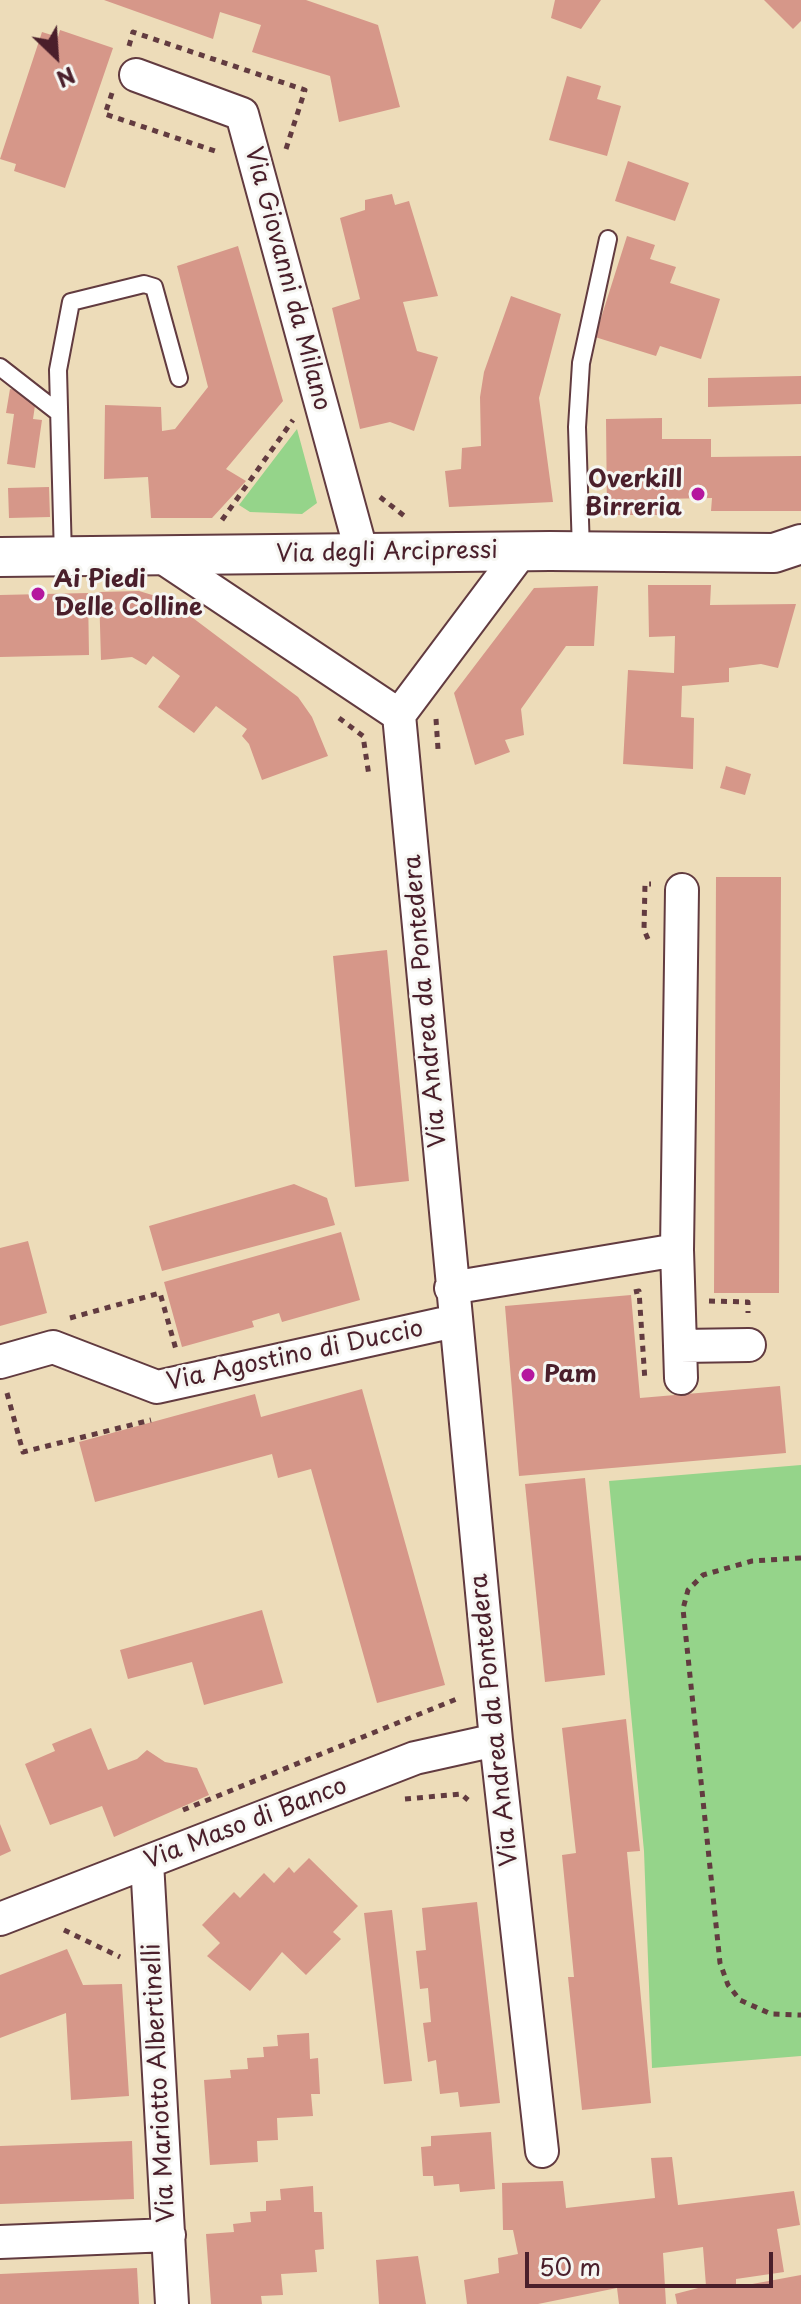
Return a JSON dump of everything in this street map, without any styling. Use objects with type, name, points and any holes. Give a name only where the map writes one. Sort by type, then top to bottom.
[{"type":"street","name":"Via Giovanni da Milano","points":[[125,74],[242,114],[362,554]]},
{"type":"street","name":"Via degli Arcipressi","points":[[0,557],[581,551],[792,555]]},
{"type":"street","points":[[159,555],[399,715],[521,552]]},
{"type":"street","name":"Via Andrea da Pontedera","points":[[399,715],[496,1740],[542,2151]]},
{"type":"street","points":[[681,1378],[677,1250],[682,890]]},
{"type":"street","points":[[451,1288],[677,1250]]},
{"type":"street","name":"Via Agostino di Duccio","points":[[0,1362],[53,1347],[157,1387],[455,1321]]},
{"type":"street","points":[[680,1346],[749,1345]]},
{"type":"street","name":"Via Maso di Banco","points":[[0,1919],[415,1758],[496,1740]]},
{"type":"street","name":"Via Mariotto Albertinelli","points":[[147,1862],[172,2304]]},
{"type":"street","points":[[0,2242],[169,2235]]},
{"type":"lane","points":[[581,551],[577,427],[581,363],[608,239]]},
{"type":"lane","points":[[63,557],[58,370],[71,302],[144,284],[154,287],[179,378]]},
{"type":"lane","points":[[0,367],[59,413]]},
{"type":"path","points":[[230,156],[105,114],[125,74],[133,32],[305,90],[282,160]]},
{"type":"path","points":[[221,521],[300,409]]},
{"type":"path","points":[[372,491],[409,519]]},
{"type":"path","points":[[207,522],[237,521]]},
{"type":"path","points":[[435,707],[438,751]]},
{"type":"path","points":[[338,717],[363,736]]},
{"type":"path","points":[[624,1292],[639,1291],[645,1381]]},
{"type":"path","points":[[59,1321],[160,1293],[179,1359]]},
{"type":"path","points":[[801,1558],[726,1566],[703,1575],[688,1590],[683,1609],[720,1963],[728,1985],[740,2000],[771,2014],[801,2015]]},
{"type":"path","points":[[174,1813],[462,1697],[461,1682]]},
{"type":"path","points":[[393,1799],[461,1794],[467,1797]]},
{"type":"path","points":[[61,1928],[127,1962]]},
{"type":"green space","points":[[297,429],[317,503],[302,514],[250,512],[239,505]]},
{"type":"green space","points":[[801,1465],[801,2056],[652,2068],[644,1851],[609,1481]]},
{"type":"building","points":[[104,0],[306,0],[378,25],[400,107],[339,122],[330,76],[252,52],[261,25],[220,12],[213,39]]},
{"type":"building","points":[[555,0],[601,0],[581,29],[551,18]]},
{"type":"building","points":[[764,0],[801,0],[801,21],[793,29]]},
{"type":"building","points":[[60,30],[113,48],[65,188],[14,171],[16,164],[0,159],[42,32],[58,37]]},
{"type":"building","points":[[567,76],[601,86],[597,99],[621,106],[607,156],[549,140]]},
{"type":"building","points":[[628,161],[689,183],[675,221],[615,201]]},
{"type":"building","points":[[392,194],[395,205],[409,201],[438,296],[403,302],[417,351],[438,357],[414,431],[390,422],[360,429],[332,308],[360,299],[340,218],[365,210],[365,200]]},
{"type":"building","points":[[627,236],[655,245],[650,259],[676,267],[670,283],[720,299],[701,359],[660,346],[656,356],[595,337]]},
{"type":"building","points":[[238,246],[283,401],[226,469],[246,481],[212,518],[151,518],[148,477],[104,479],[105,405],[161,407],[162,431],[175,429],[208,387],[177,266]]},
{"type":"building","points":[[511,296],[561,314],[539,398],[553,502],[449,507],[445,471],[461,469],[462,448],[481,446],[480,397],[484,372]]},
{"type":"building","points":[[801,376],[801,404],[708,407],[708,378]]},
{"type":"building","points":[[10,389],[37,392],[33,419],[42,420],[35,468],[7,464],[14,414],[6,413]]},
{"type":"building","points":[[662,418],[662,439],[711,439],[711,457],[801,456],[801,511],[711,511],[712,498],[661,499],[661,515],[607,515],[606,419]]},
{"type":"building","points":[[49,487],[50,517],[9,518],[8,488]]},
{"type":"building","points":[[648,585],[711,585],[710,605],[796,604],[778,668],[761,664],[729,668],[729,682],[682,686],[681,717],[694,718],[693,769],[623,764],[628,670],[674,673],[675,636],[649,637]]},
{"type":"building","points":[[598,586],[594,646],[566,646],[521,709],[524,735],[505,740],[510,752],[475,765],[454,693],[534,588]]},
{"type":"building","points":[[139,591],[169,600],[298,697],[312,717],[328,756],[262,780],[249,744],[242,736],[247,729],[216,706],[194,733],[158,707],[180,676],[153,656],[146,665],[132,657],[101,660],[99,592]]},
{"type":"building","points":[[88,593],[89,655],[0,657],[0,595]]},
{"type":"building","points":[[726,766],[751,774],[745,795],[720,788]]},
{"type":"building","points":[[716,877],[781,877],[779,1293],[714,1293]]},
{"type":"building","points":[[387,950],[409,1181],[355,1187],[333,956]]},
{"type":"building","points":[[294,1184],[327,1198],[335,1225],[162,1271],[149,1226]]},
{"type":"building","points":[[341,1232],[360,1300],[282,1322],[279,1313],[252,1321],[254,1327],[182,1347],[164,1282]]},
{"type":"building","points":[[28,1241],[47,1313],[0,1326],[0,1248]]},
{"type":"building","points":[[631,1295],[640,1398],[780,1386],[786,1453],[519,1476],[505,1306]]},
{"type":"building","points":[[362,1389],[445,1685],[377,1703],[311,1469],[278,1478],[272,1454],[95,1502],[79,1442],[255,1394],[261,1417]]},
{"type":"building","points":[[585,1478],[605,1675],[545,1682],[525,1484]]},
{"type":"building","points":[[262,1610],[283,1683],[204,1705],[192,1662],[128,1679],[120,1650]]},
{"type":"building","points":[[626,1719],[640,1851],[627,1852],[651,2103],[582,2110],[568,1977],[574,1977],[562,1855],[576,1853],[562,1728]]},
{"type":"building","points":[[91,1728],[108,1770],[137,1759],[147,1750],[165,1762],[197,1768],[209,1795],[114,1837],[102,1806],[50,1825],[25,1764],[55,1751],[52,1744]]},
{"type":"building","points":[[0,1824],[11,1851],[0,1856]]},
{"type":"building","points":[[309,1858],[358,1906],[333,1932],[341,1939],[306,1975],[282,1952],[250,1991],[207,1956],[220,1943],[202,1925],[234,1892],[240,1898],[264,1873],[274,1883],[289,1867],[294,1873]]},
{"type":"building","points":[[477,1902],[500,2103],[460,2107],[458,2092],[440,2094],[436,2060],[428,2062],[423,2023],[431,2022],[428,1988],[420,1989],[416,1951],[426,1950],[422,1908]]},
{"type":"building","points":[[392,1910],[412,2081],[384,2084],[364,1913]]},
{"type":"building","points":[[67,1949],[83,1985],[122,1984],[129,2096],[71,2100],[66,2013],[0,2038],[0,1975]]},
{"type":"building","points":[[309,2033],[310,2059],[318,2058],[320,2094],[311,2094],[313,2116],[277,2118],[278,2140],[257,2141],[258,2162],[210,2165],[204,2080],[231,2078],[230,2070],[248,2069],[247,2058],[264,2057],[263,2047],[278,2046],[277,2035]]},
{"type":"building","points":[[491,2132],[495,2189],[460,2192],[459,2184],[434,2186],[433,2176],[423,2176],[421,2147],[431,2146],[431,2136]]},
{"type":"building","points":[[132,2141],[134,2199],[0,2204],[0,2146]]},
{"type":"building","points":[[672,2157],[678,2205],[794,2191],[800,2225],[777,2229],[784,2272],[736,2279],[736,2287],[801,2275],[801,2304],[677,2304],[675,2294],[706,2286],[703,2247],[663,2253],[666,2304],[619,2304],[617,2288],[538,2304],[467,2304],[464,2280],[499,2273],[498,2258],[518,2254],[513,2230],[503,2230],[502,2183],[563,2181],[566,2208],[655,2198],[651,2158]]},
{"type":"building","points":[[313,2186],[314,2212],[322,2212],[324,2249],[315,2250],[317,2272],[281,2274],[283,2295],[261,2296],[262,2304],[211,2304],[206,2234],[234,2232],[233,2224],[251,2222],[250,2212],[266,2211],[266,2201],[281,2200],[280,2189]]},
{"type":"building","points":[[418,2256],[426,2304],[379,2304],[376,2260]]},
{"type":"building","points":[[137,2268],[139,2304],[0,2304],[0,2274]]},
{"type":"place","name":"Overkill Birreria","points":[[698,494]]},
{"type":"place","name":"Ai Piedi Delle Colline","points":[[38,594]]},
{"type":"place","name":"Pam","points":[[528,1375]]}]
